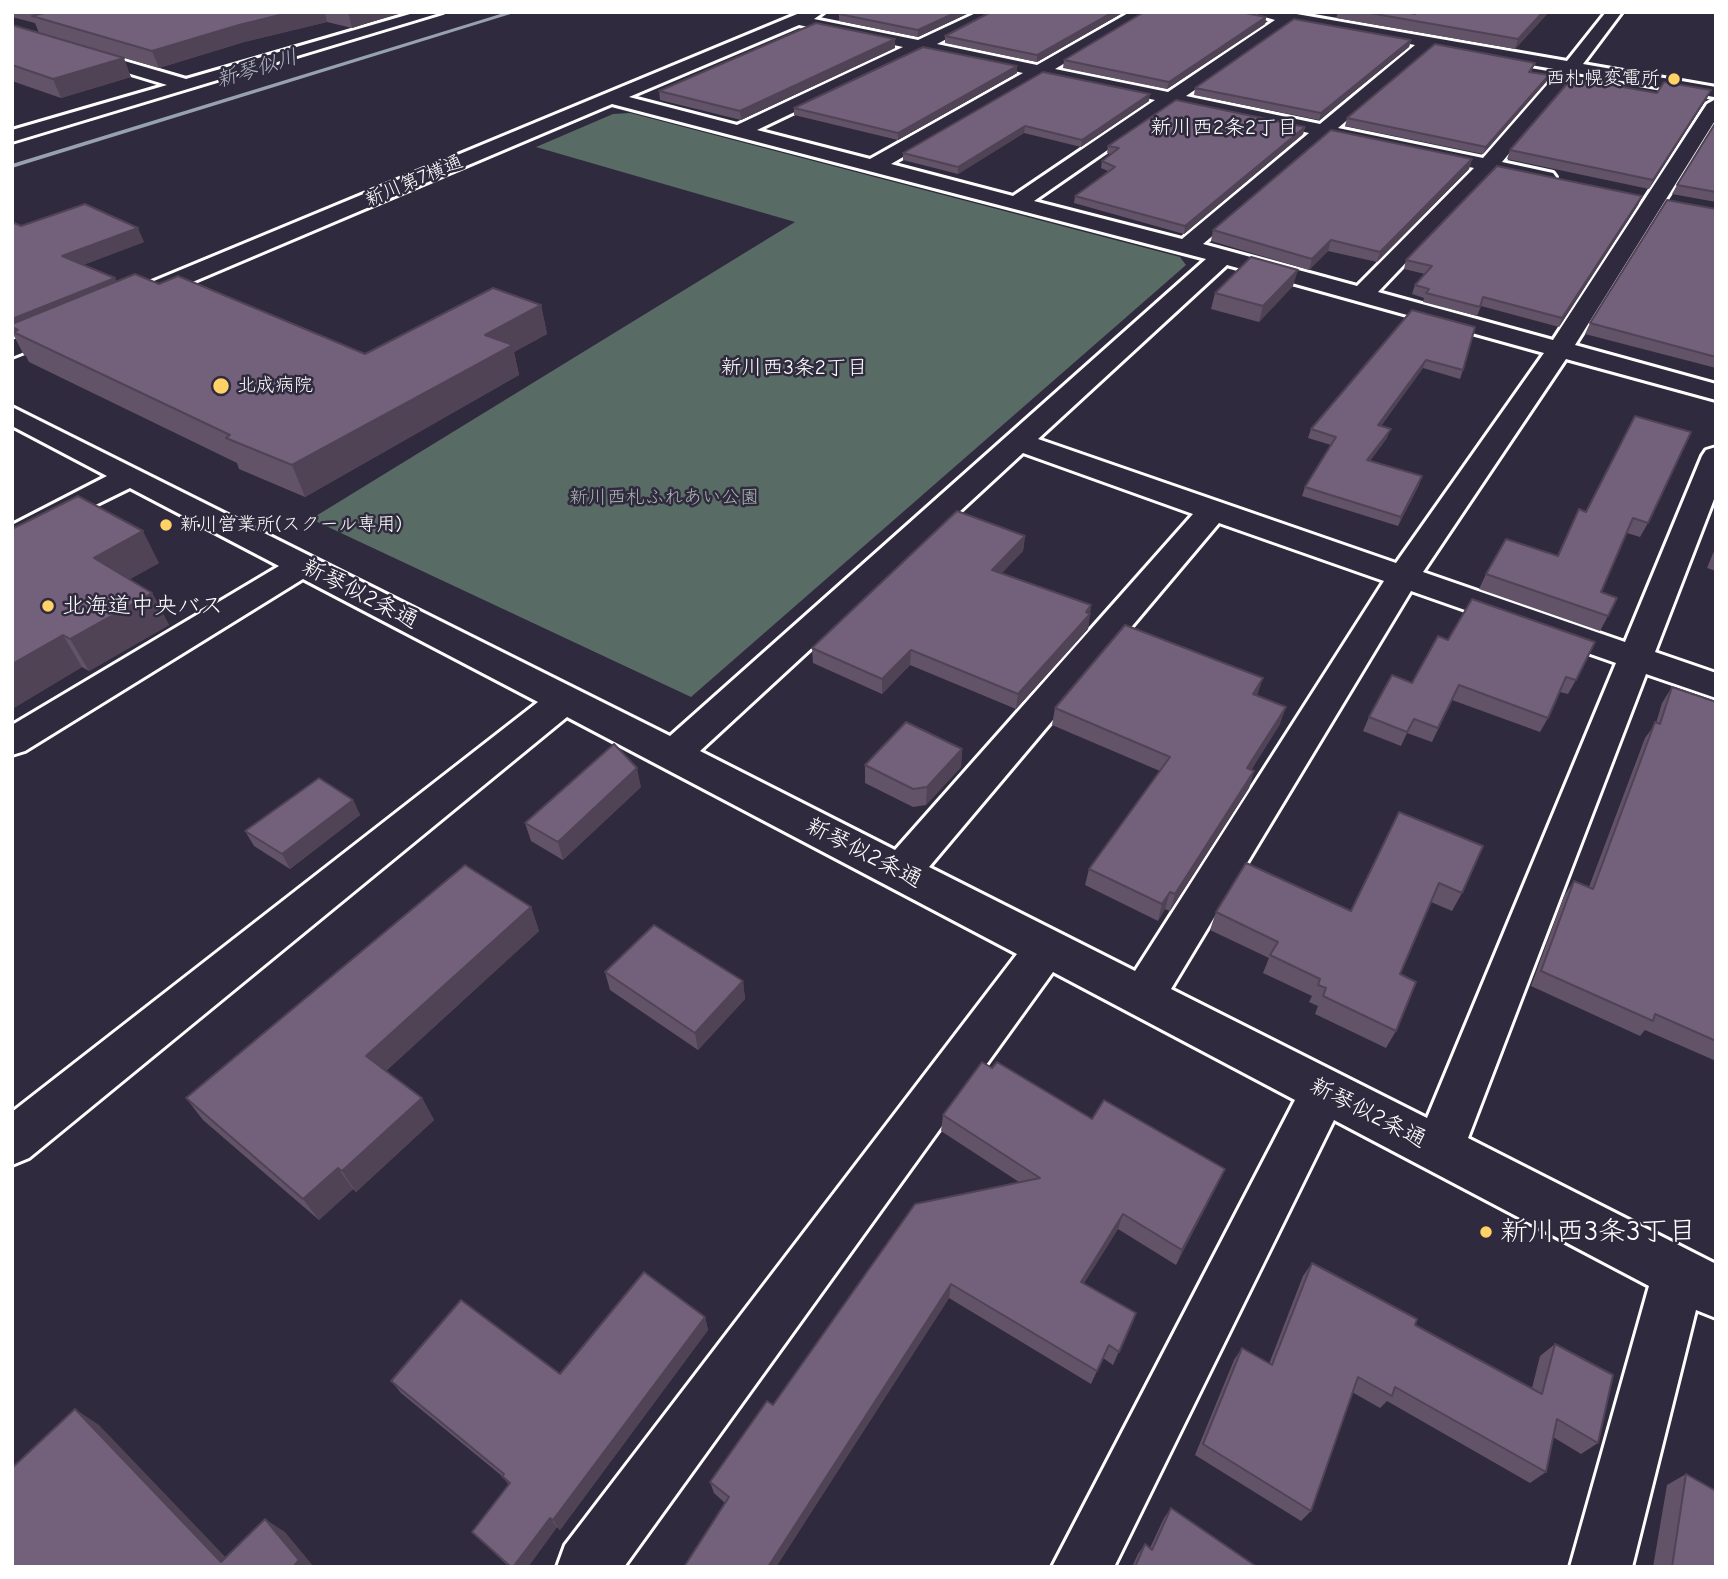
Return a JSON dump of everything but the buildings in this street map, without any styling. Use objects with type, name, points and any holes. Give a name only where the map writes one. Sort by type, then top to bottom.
[{"type":"street","points":[[12,136],[435,12]]},
{"type":"street","points":[[740,131],[991,12]]},
{"type":"street","points":[[873,166],[1142,12]]},
{"type":"street","points":[[1256,12],[1716,92]]},
{"type":"street","points":[[1362,295],[1491,165],[1574,68],[1614,12]]},
{"type":"street","points":[[807,16],[923,46],[1567,181]]},
{"type":"street","name":"新川第7横通","points":[[114,306],[807,16]]},
{"type":"street","points":[[1018,202],[1289,18]]},
{"type":"street","points":[[12,33],[186,85]]},
{"type":"street","points":[[1186,247],[1428,42]]},
{"type":"street","points":[[611,98],[1018,202],[1716,392]]},
{"type":"street","points":[[1143,996],[1403,577],[1560,349],[1716,104]]},
{"type":"street","points":[[672,755],[1222,257]]},
{"type":"street","points":[[12,349],[89,317]]},
{"type":"street","name":"新琴似2条通","points":[[12,415],[1698,1283]]},
{"type":"street","points":[[1018,442],[1716,686]]},
{"type":"street","points":[[1439,1149],[1716,456]]},
{"type":"street","points":[[12,537],[130,476]]},
{"type":"street","points":[[900,872],[1213,510]]},
{"type":"street","points":[[12,742],[303,565]]},
{"type":"street","points":[[12,1142],[565,700]]},
{"type":"street","points":[[587,1567],[1047,947]]},
{"type":"street","points":[[1082,1567],[1325,1090]]},
{"type":"street","points":[[1601,1567],[1698,1283]]},
{"type":"green space","name":"新川西札ふれあい公園","points":[[630,113],[1180,257],[1186,265],[691,697],[311,519],[795,222],[536,147],[613,114]]},
{"type":"waterway","name":"新琴似川","points":[[12,166],[514,12]]},
{"type":"place","name":"西札幌変電所","points":[[1674,79]]},
{"type":"place","name":"北成病院","points":[[221,386]]},
{"type":"place","name":"新川営業所(スクール専用)","points":[[166,525]]},
{"type":"place","name":"北海道中央バス","points":[[48,606]]},
{"type":"place","name":"新川西3条3丁目","points":[[1486,1232]]},
{"type":"district","name":"新川西2条2丁目","points":[[1224,128]]},
{"type":"district","name":"新川西3条2丁目","points":[[794,368]]}]
